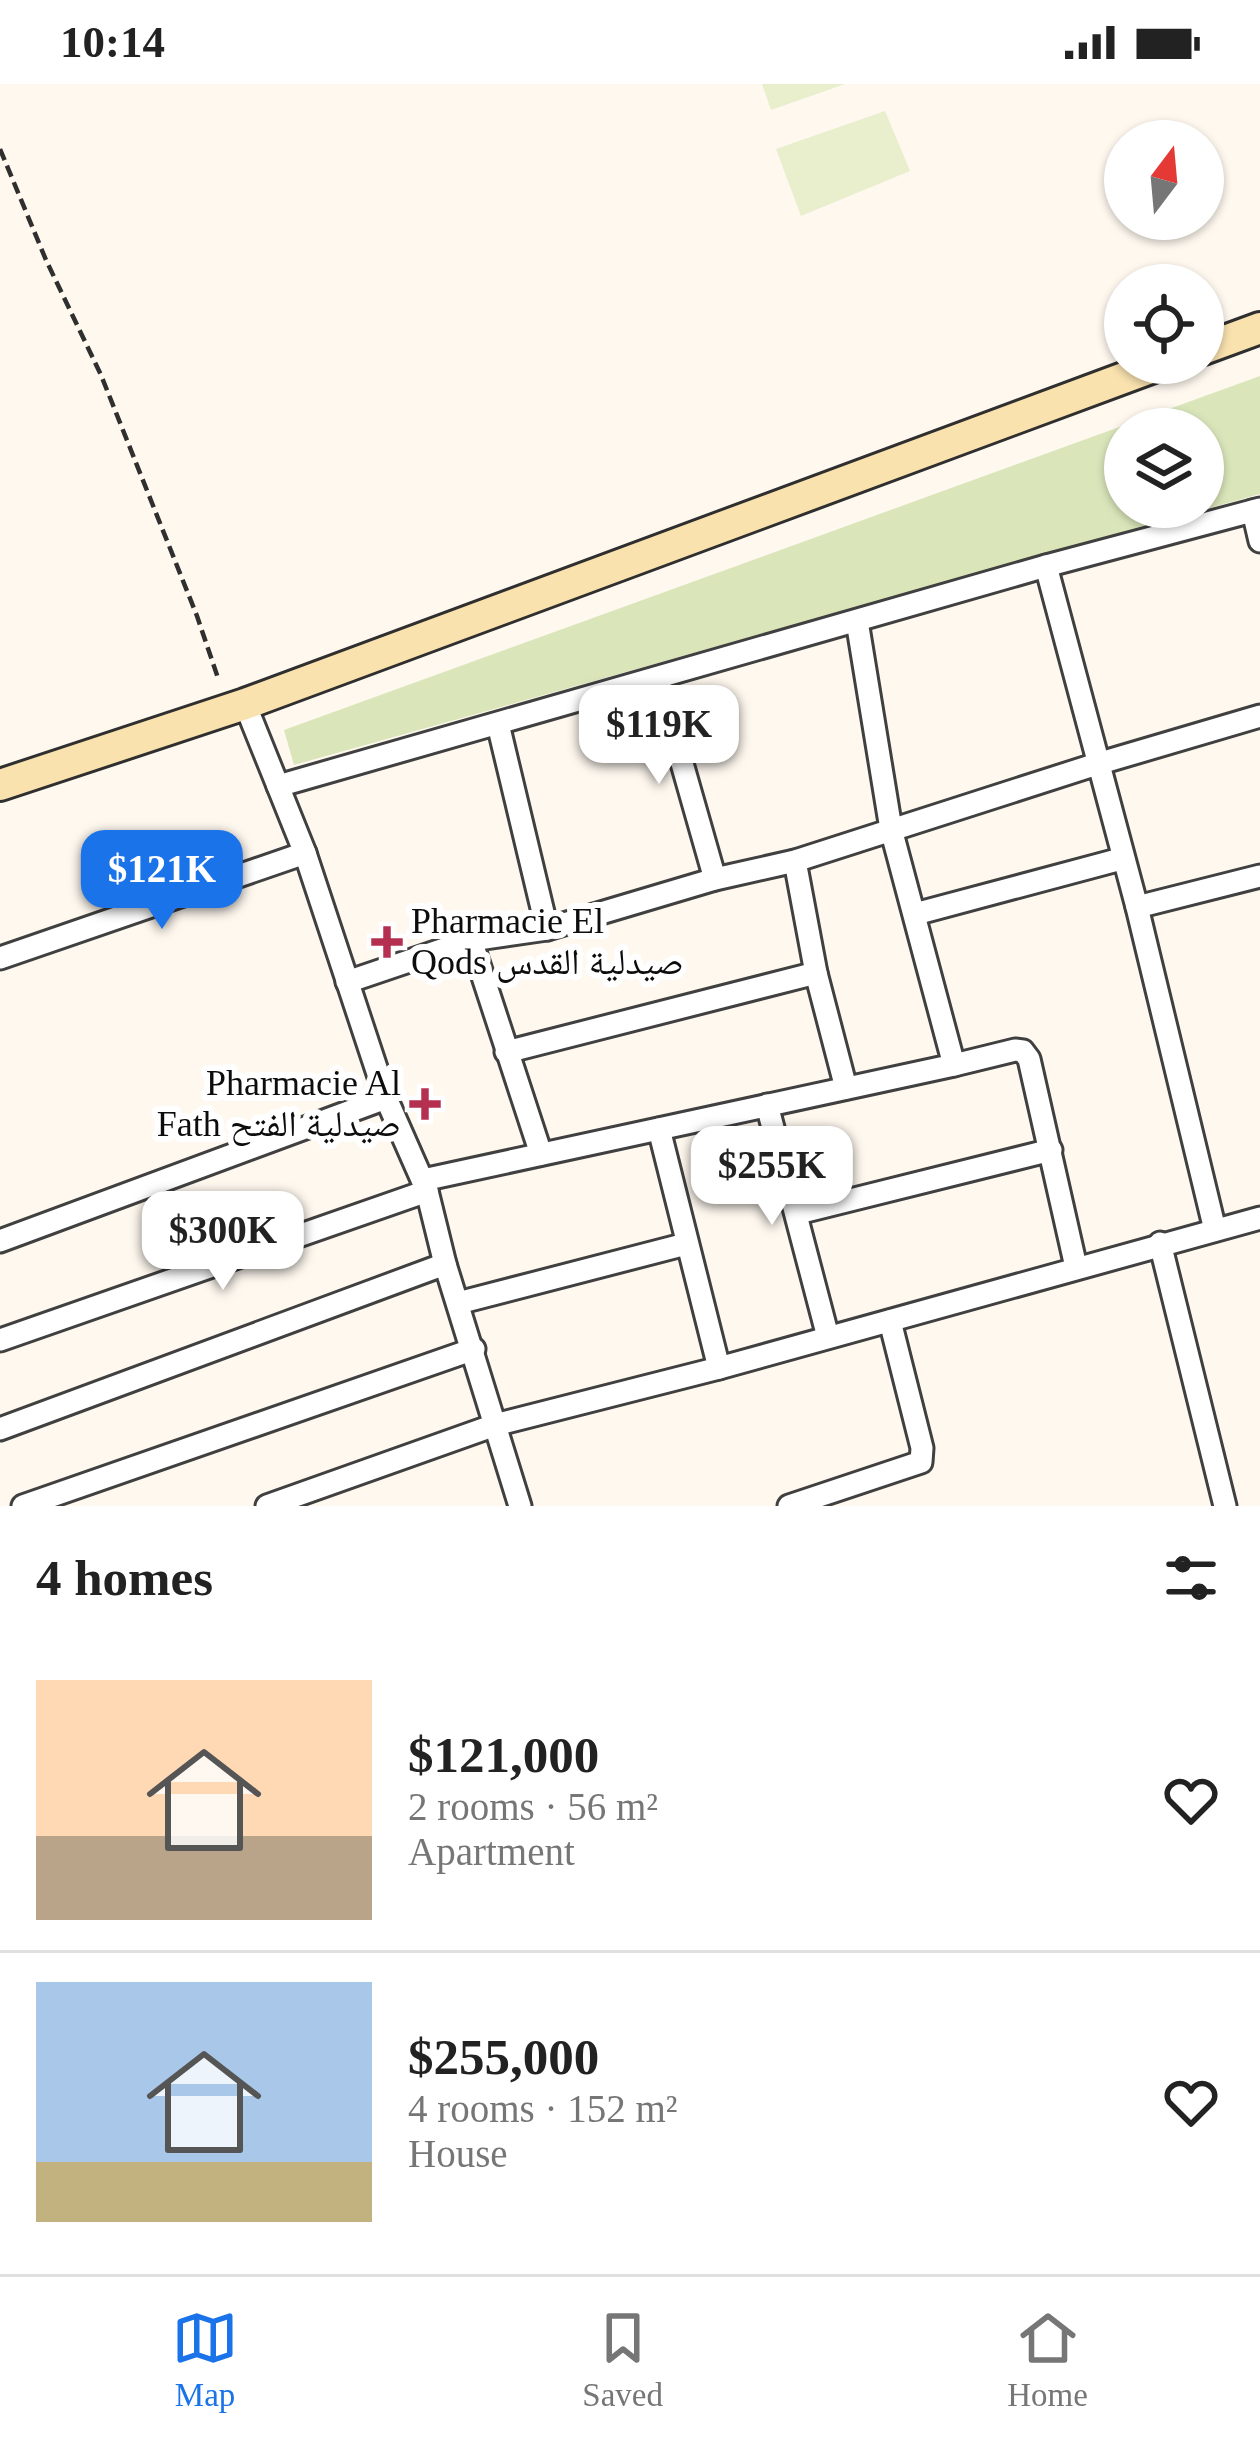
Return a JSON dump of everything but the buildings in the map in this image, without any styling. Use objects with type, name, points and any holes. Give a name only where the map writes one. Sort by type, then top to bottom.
[{"type":"main road","points":[[1224,341],[1260,328]]},
{"type":"main road","points":[[0,785],[237,707],[1107,384]]},
{"type":"street","points":[[278,786],[1256,510],[1260,541]]},
{"type":"street","points":[[1046,566],[1215,1230]]},
{"type":"street","points":[[857,621],[891,829],[954,1066]]},
{"type":"street","points":[[658,680],[715,879]]},
{"type":"street","points":[[237,707],[278,786],[305,853],[386,1099],[425,1186],[520,1506]]},
{"type":"street","points":[[347,982],[471,940],[547,929],[715,879],[795,861],[1260,716]]},
{"type":"street","points":[[498,724],[547,929]]},
{"type":"street","points":[[0,958],[305,853]]},
{"type":"street","points":[[915,914],[1121,859]]},
{"type":"street","points":[[795,861],[816,973],[846,1088]]},
{"type":"street","points":[[1136,907],[1260,876]]},
{"type":"street","points":[[471,940],[541,1154]]},
{"type":"street","points":[[506,1052],[816,973]]},
{"type":"street","points":[[0,1340],[425,1186],[541,1154],[1004,1052],[1025,1053],[1033,1070],[1076,1267]]},
{"type":"street","points":[[0,1241],[386,1099]]},
{"type":"street","points":[[767,1105],[828,1337]]},
{"type":"street","points":[[659,1129],[719,1368]]},
{"type":"street","points":[[798,1213],[1051,1150]]},
{"type":"street","points":[[267,1506],[495,1425],[1260,1218]]},
{"type":"street","points":[[1160,1243],[1225,1506]]},
{"type":"street","points":[[458,1303],[686,1244]]},
{"type":"street","points":[[0,1429],[445,1264]]},
{"type":"street","points":[[789,1506],[849,1497],[921,1462],[922,1448],[890,1321]]},
{"type":"street","points":[[22,1506],[474,1349]]},
{"type":"path","points":[[0,148],[237,707]]},
{"type":"green space","points":[[762,84],[845,84],[771,110]]},
{"type":"green space","points":[[885,111],[910,171],[801,216],[776,149]]},
{"type":"green space","points":[[1260,376],[1260,494],[1224,504],[1224,408],[1172,408]]},
{"type":"green space","points":[[1104,433],[1104,528],[1139,528],[294,765],[284,730]]},
{"type":"place","name":"Pharmacie El Qods صيدلية القدس","points":[[387,942]]},
{"type":"place","name":"Pharmacie Al Fath صيدلية الفتح","points":[[425,1104]]}]
